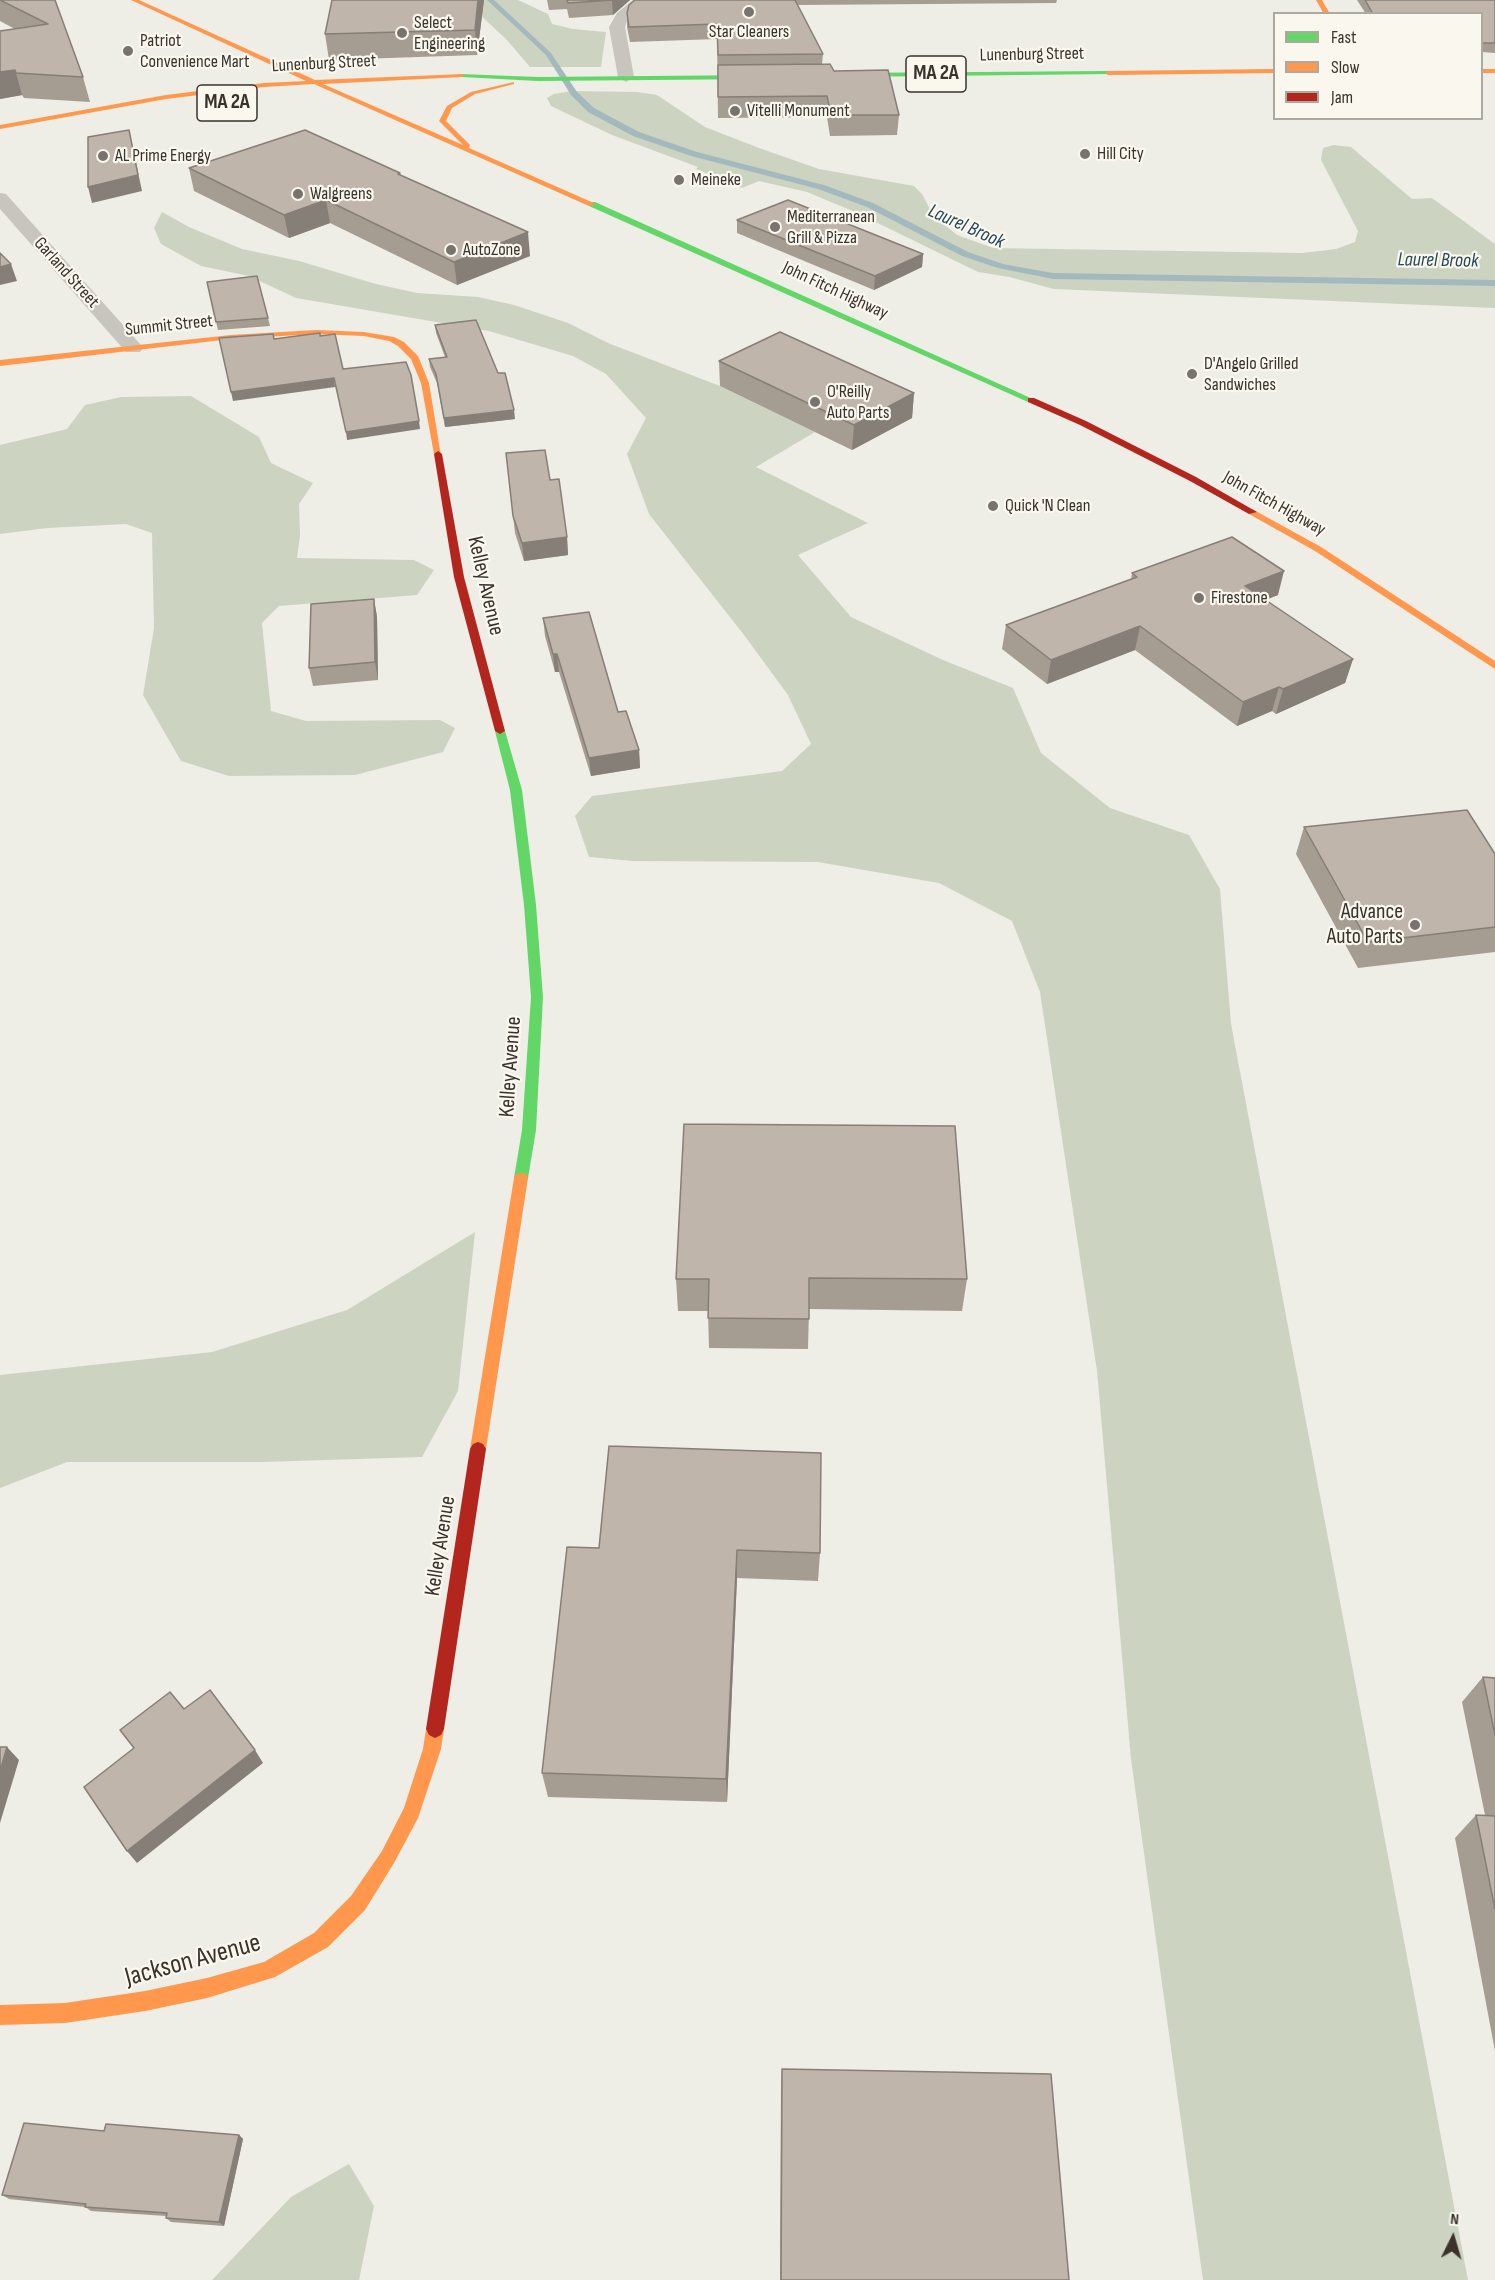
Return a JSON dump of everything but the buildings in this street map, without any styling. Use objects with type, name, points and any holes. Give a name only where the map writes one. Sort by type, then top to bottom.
[{"type":"main road","name":"John Fitch Highway","points":[[134,0],[342,95],[711,255],[1027,397],[1119,441],[1193,479],[1318,549],[1495,666]]},
{"type":"main road","name":"Lunenburg Street","points":[[834,75],[1273,70]]},
{"type":"main road","name":"Lunenburg Street","points":[[0,127],[191,93],[316,82],[460,75],[538,79],[778,76]]},
{"type":"main road","name":"Lunenburg Street","points":[[310,97],[512,83],[538,79]]},
{"type":"main road","points":[[474,152],[445,127],[442,121],[443,116],[449,107],[460,99],[512,83]]},
{"type":"main road","name":"Lunenburg Street","points":[[113,108],[244,102]]},
{"type":"main road","name":"Summit Street","points":[[0,363],[300,332],[379,336]]},
{"type":"main road","name":"Kelley Avenue","points":[[379,336],[391,339],[408,351],[419,366],[425,383],[459,577],[516,790],[530,905],[537,997],[529,1130],[432,1749],[406,1824]]},
{"type":"main road","name":"Jackson Avenue","points":[[0,2015],[65,2013],[145,2001],[207,1988],[268,1970],[321,1940],[358,1903],[406,1824]]},
{"type":"street","points":[[626,78],[617,27],[622,16],[642,0]]},
{"type":"street","name":"Garland Street","points":[[0,198],[133,348]]},
{"type":"green space","points":[[449,0],[518,0],[548,14],[552,24],[573,29],[606,32],[601,67],[530,67],[507,40],[476,11]]},
{"type":"green space","points":[[572,91],[637,92],[657,95],[705,127],[759,148],[819,169],[914,186],[922,194],[933,215],[957,235],[993,248],[1302,253],[1336,249],[1355,242],[1358,231],[1321,160],[1323,148],[1334,145],[1351,147],[1412,199],[1432,198],[1495,244],[1495,308],[1054,289],[1009,277],[978,272],[855,212],[807,192],[759,181],[742,188],[696,169],[698,167],[612,135],[551,106],[547,98],[554,94]]},
{"type":"green space","points":[[162,212],[189,227],[242,249],[299,261],[376,284],[417,293],[478,297],[514,305],[568,323],[608,343],[720,386],[815,432],[756,467],[868,523],[798,555],[851,617],[943,660],[1013,688],[1041,753],[1110,808],[1189,835],[1220,889],[1231,1024],[1468,2280],[1203,2280],[1131,1759],[1097,1371],[1040,992],[1012,921],[939,883],[818,862],[633,861],[589,857],[575,816],[592,796],[782,771],[811,744],[788,695],[649,514],[627,454],[646,418],[606,374],[573,356],[489,331],[296,298],[249,276],[201,266],[161,244],[154,228]]},
{"type":"green space","points":[[191,396],[259,437],[271,463],[313,483],[299,504],[300,535],[297,558],[414,560],[434,570],[417,595],[279,606],[262,623],[271,711],[306,721],[440,720],[455,728],[443,752],[355,775],[229,776],[181,761],[143,695],[154,628],[152,533],[126,524],[47,528],[0,534],[0,445],[67,429],[85,405],[121,397]]},
{"type":"green space","points":[[475,1232],[458,1391],[422,1457],[262,1462],[67,1462],[0,1488],[0,1375],[212,1352],[347,1310]]},
{"type":"green space","points":[[349,2164],[374,2206],[359,2280],[212,2280],[291,2197]]},
{"type":"waterway","name":"Laurel Brook","points":[[490,0],[549,54],[574,93],[591,110],[636,134],[694,154],[821,187],[870,205],[965,254],[1001,266],[1053,276],[1495,283]]},
{"type":"traffic: fast","points":[[844,75],[1108,73]]},
{"type":"traffic: fast","points":[[462,75],[538,79],[762,77]]},
{"type":"traffic: fast","points":[[592,204],[1031,400]]},
{"type":"traffic: fast","points":[[500,731],[516,790],[530,905],[537,997],[529,1130],[521,1178]]},
{"type":"traffic: slow","points":[[134,0],[342,95],[592,204]]},
{"type":"traffic: slow","points":[[1319,0],[1326,12]]},
{"type":"traffic: slow","points":[[1108,73],[1273,71]]},
{"type":"traffic: slow","points":[[1483,71],[1495,71]]},
{"type":"traffic: slow","points":[[0,127],[166,97],[264,85],[462,75]]},
{"type":"traffic: slow","points":[[468,146],[442,121],[449,107],[473,93],[512,83]]},
{"type":"traffic: slow","points":[[0,363],[231,337],[316,332],[364,334],[391,339],[401,344],[415,358],[425,383],[438,454]]},
{"type":"traffic: slow","points":[[1252,512],[1318,549],[1495,666]]},
{"type":"traffic: slow","points":[[478,1449],[521,1178]]},
{"type":"traffic: slow","points":[[0,2015],[65,2013],[145,2001],[207,1988],[268,1970],[321,1940],[358,1903],[388,1857],[412,1812],[432,1749],[435,1729]]},
{"type":"traffic: jam","points":[[1031,400],[1083,423],[1252,512]]},
{"type":"traffic: jam","points":[[438,454],[459,577],[500,731]]},
{"type":"traffic: jam","points":[[435,1729],[478,1449]]},
{"type":"place","name":"Star Cleaners","points":[[749,12]]},
{"type":"place","name":"Select Engineering","points":[[402,33]]},
{"type":"place","name":"Patriot Convenience Mart","points":[[128,51]]},
{"type":"place","name":"Vitelli Monument","points":[[735,111]]},
{"type":"place","name":"Hill City","points":[[1085,154]]},
{"type":"place","name":"AL Prime Energy","points":[[103,156]]},
{"type":"place","name":"Meineke","points":[[679,180]]},
{"type":"place","name":"Walgreens","points":[[298,194]]},
{"type":"place","name":"Mediterranean Grill & Pizza","points":[[775,227]]},
{"type":"place","name":"AutoZone","points":[[451,250]]},
{"type":"place","name":"D'Angelo Grilled Sandwiches","points":[[1192,374]]},
{"type":"place","name":"O'Reilly Auto Parts","points":[[815,402]]},
{"type":"place","name":"Quick 'N Clean","points":[[993,506]]},
{"type":"place","name":"Firestone","points":[[1199,598]]},
{"type":"place","name":"Advance Auto Parts","points":[[1415,925]]}]
